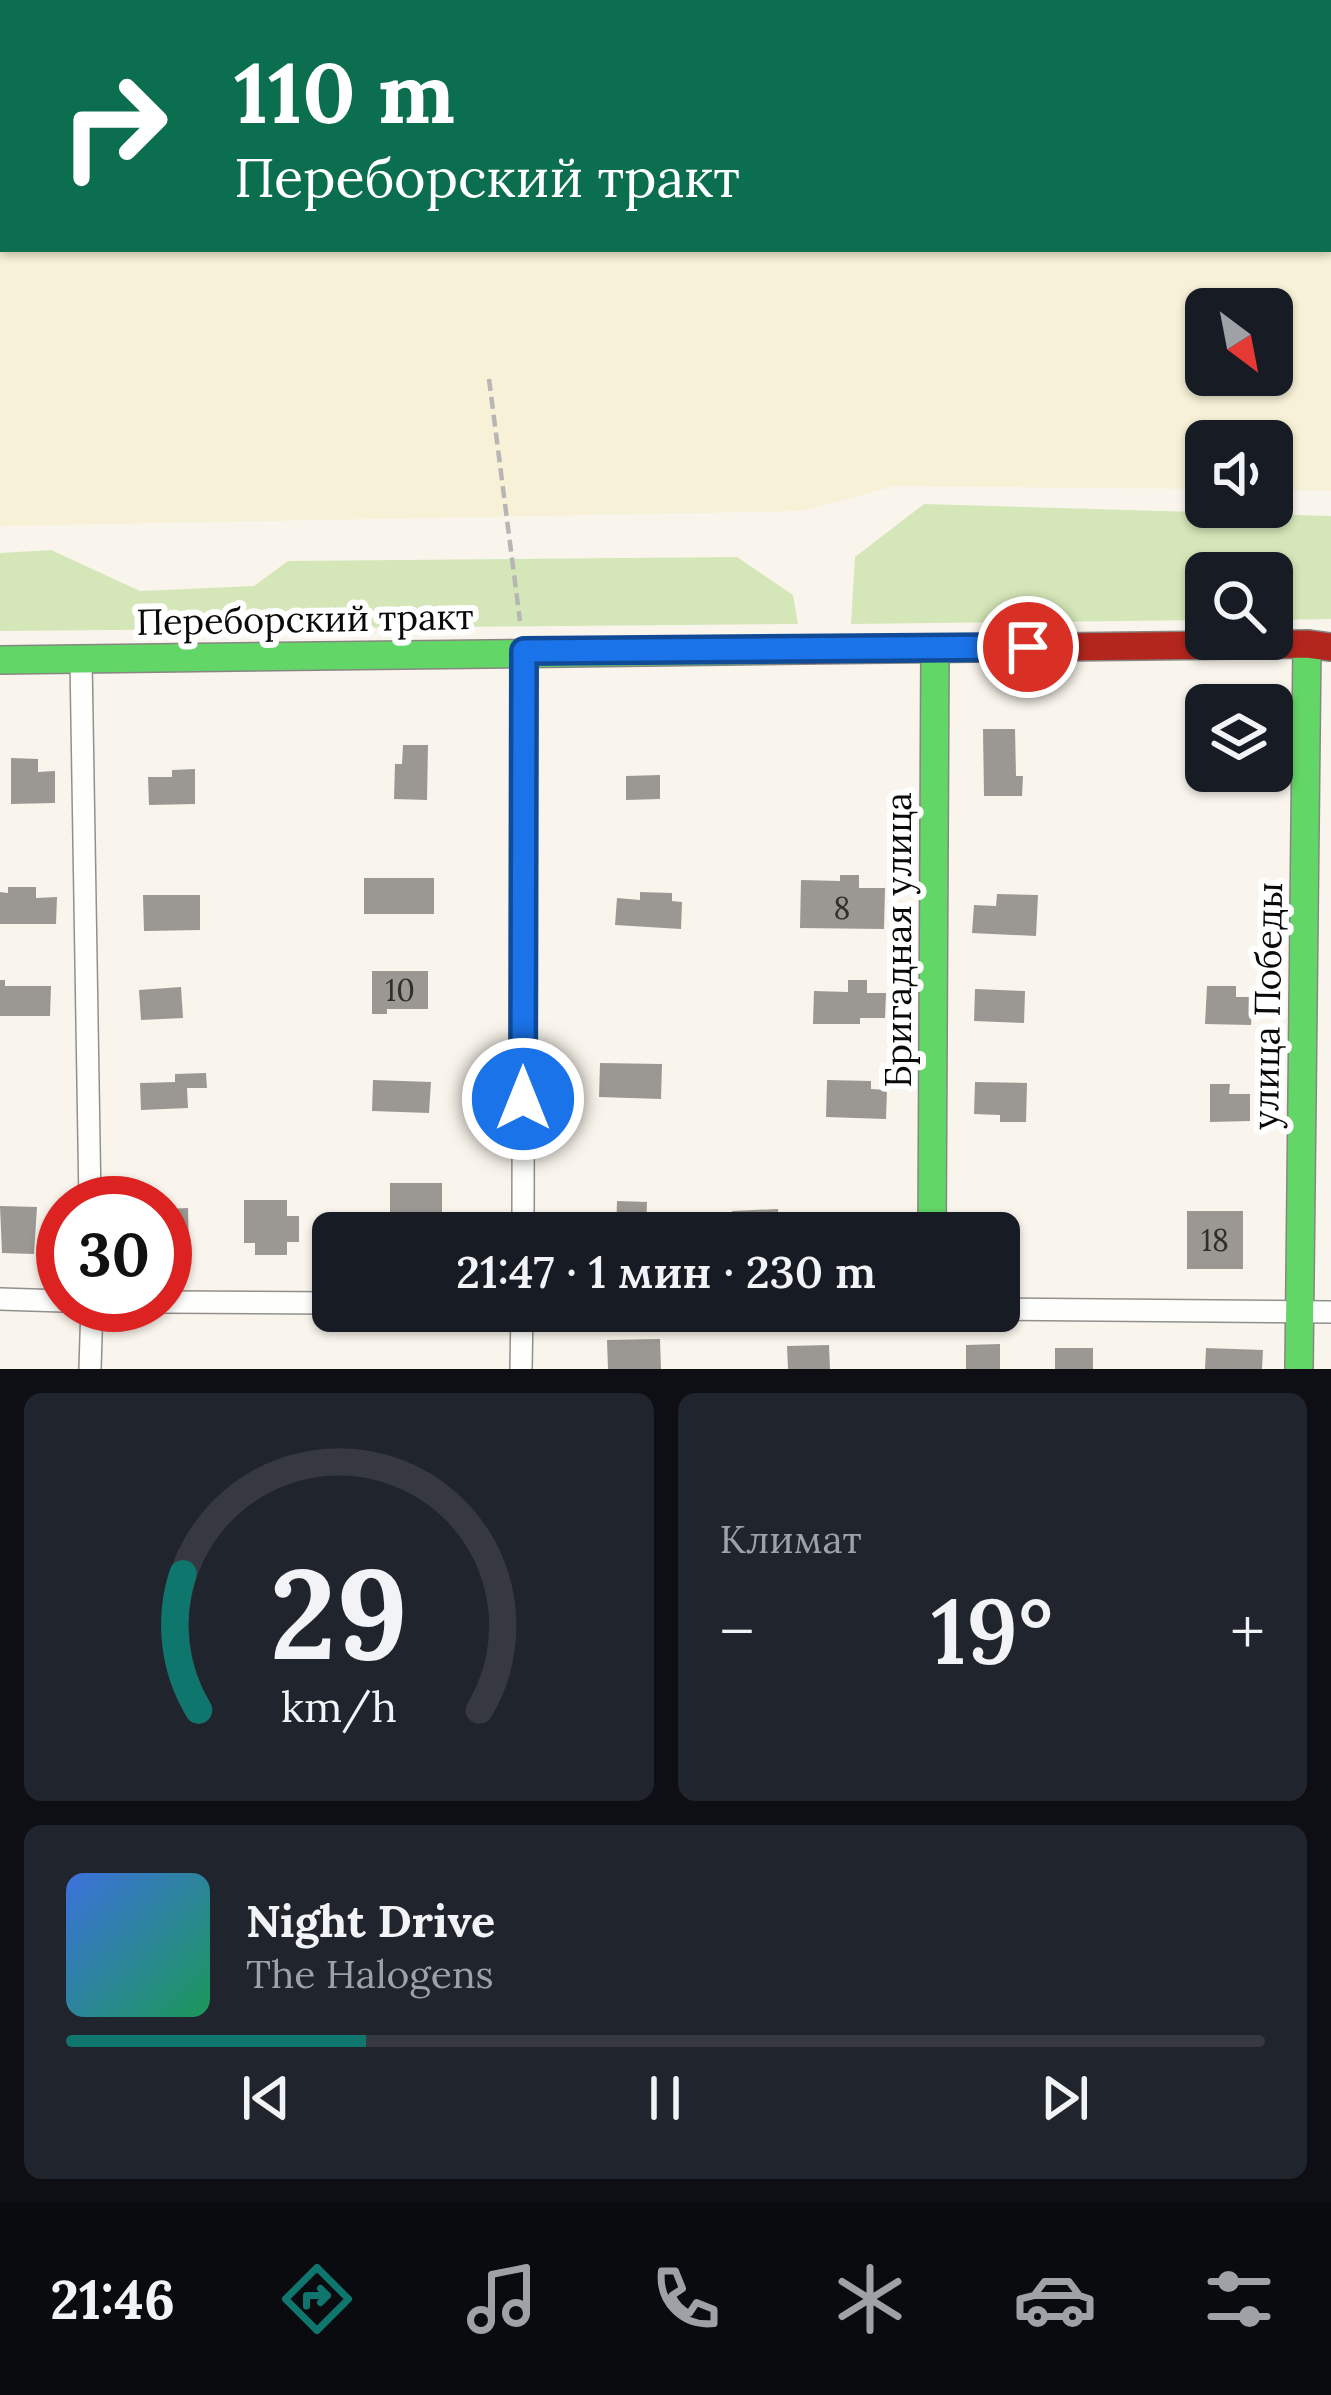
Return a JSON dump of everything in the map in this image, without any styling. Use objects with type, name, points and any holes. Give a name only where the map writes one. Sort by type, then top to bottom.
[{"type":"main road","name":"Переборский тракт","points":[[0,659],[1319,645]]},
{"type":"main road","name":"улица Победы","points":[[1299,1369],[1319,645]]},
{"type":"main road","name":"Бригадная улица","points":[[932,1212],[935,648]]},
{"type":"street","points":[[523,1212],[524,651]]},
{"type":"street","points":[[81,658],[90,1176]]},
{"type":"street","points":[[0,1299],[36,1300]]},
{"type":"street","points":[[192,1302],[312,1303]]},
{"type":"street","points":[[1020,1309],[1331,1312]]},
{"type":"street","points":[[90,1369],[91,1332]]},
{"type":"street","points":[[521,1369],[522,1332]]},
{"type":"path","points":[[489,379],[524,651]]},
{"type":"shaded area","points":[[0,252],[1331,252],[1331,491],[1293,490],[1293,420],[1185,420],[1185,489],[895,486],[802,511],[0,526]]},
{"type":"green space","points":[[924,504],[1185,512],[1185,528],[1293,528],[1293,515],[1331,516],[1331,619],[1293,620],[1293,552],[1185,552],[1185,620],[851,624],[855,557]]},
{"type":"green space","points":[[51,550],[140,591],[254,586],[288,561],[737,557],[793,595],[798,624],[0,631],[0,553]]},
{"type":"building","points":[[983,729],[1015,729],[1016,776],[1023,776],[1022,796],[984,796]]},
{"type":"building","points":[[403,745],[428,745],[427,800],[394,799],[395,764],[402,764]]},
{"type":"building","points":[[11,758],[38,759],[38,772],[55,771],[55,803],[11,804]]},
{"type":"building","points":[[195,769],[195,804],[149,805],[148,777],[172,777],[172,770]]},
{"type":"building","points":[[660,775],[660,799],[626,800],[626,776]]},
{"type":"building","points":[[840,875],[859,875],[859,888],[885,888],[884,929],[800,928],[801,880],[840,881]]},
{"type":"building","points":[[364,878],[434,878],[434,914],[364,914]]},
{"type":"building","points":[[8,887],[36,887],[36,898],[57,897],[56,924],[0,924],[0,892],[8,893]]},
{"type":"building","points":[[640,892],[672,893],[672,901],[682,902],[681,929],[615,925],[617,898],[640,900]]},
{"type":"building","points":[[997,894],[1038,895],[1036,936],[972,933],[974,905],[996,906]]},
{"type":"building","points":[[143,895],[200,895],[200,930],[144,931]]},
{"type":"building","points":[[372,971],[428,971],[428,1009],[387,1009],[387,1014],[372,1014]]},
{"type":"building","points":[[0,980],[5,980],[5,986],[51,986],[50,1016],[0,1016]]},
{"type":"building","points":[[848,980],[867,980],[867,993],[886,993],[885,1018],[860,1018],[860,1024],[813,1024],[814,991],[848,992]]},
{"type":"building","points":[[1207,986],[1236,986],[1236,997],[1253,997],[1251,1025],[1205,1024]]},
{"type":"building","points":[[181,987],[183,1018],[141,1020],[139,990]]},
{"type":"building","points":[[975,989],[1025,991],[1024,1023],[974,1021]]},
{"type":"building","points":[[600,1063],[662,1064],[661,1099],[599,1097]]},
{"type":"building","points":[[206,1073],[207,1088],[187,1088],[188,1108],[141,1110],[140,1083],[175,1082],[175,1074]]},
{"type":"building","points":[[373,1080],[431,1082],[429,1113],[372,1111]]},
{"type":"building","points":[[827,1080],[871,1081],[871,1089],[887,1090],[886,1119],[826,1117]]},
{"type":"building","points":[[975,1082],[1027,1083],[1026,1122],[1000,1122],[1000,1115],[974,1114]]},
{"type":"building","points":[[1210,1084],[1230,1084],[1229,1094],[1250,1094],[1250,1121],[1210,1122]]},
{"type":"building","points":[[390,1183],[442,1183],[442,1212],[390,1212]]},
{"type":"building","points":[[244,1200],[287,1200],[287,1216],[299,1216],[299,1242],[287,1242],[287,1255],[255,1255],[255,1243],[244,1243]]},
{"type":"building","points":[[617,1201],[647,1202],[647,1212],[617,1212]]},
{"type":"building","points":[[0,1206],[36,1207],[34,1254],[2,1253]]},
{"type":"building","points":[[778,1209],[778,1212],[732,1212]]},
{"type":"building","points":[[1187,1211],[1243,1211],[1243,1269],[1187,1269]]},
{"type":"building","points":[[660,1339],[661,1369],[608,1369],[607,1340]]},
{"type":"building","points":[[1000,1344],[1000,1369],[966,1369],[966,1345]]},
{"type":"building","points":[[829,1345],[830,1369],[788,1369],[787,1346]]},
{"type":"building","points":[[1055,1348],[1093,1348],[1093,1369],[1055,1369]]},
{"type":"building","points":[[1206,1348],[1263,1350],[1262,1369],[1205,1369]]},
{"type":"traffic: fast","points":[[1299,1369],[1307,644]]},
{"type":"traffic: fast","points":[[932,1212],[935,648]]},
{"type":"traffic: fast","points":[[0,660],[801,650]]},
{"type":"traffic: jam","points":[[801,650],[1331,647]]},
{"type":"route","points":[[523,1099],[524,651],[1028,647]]}]
